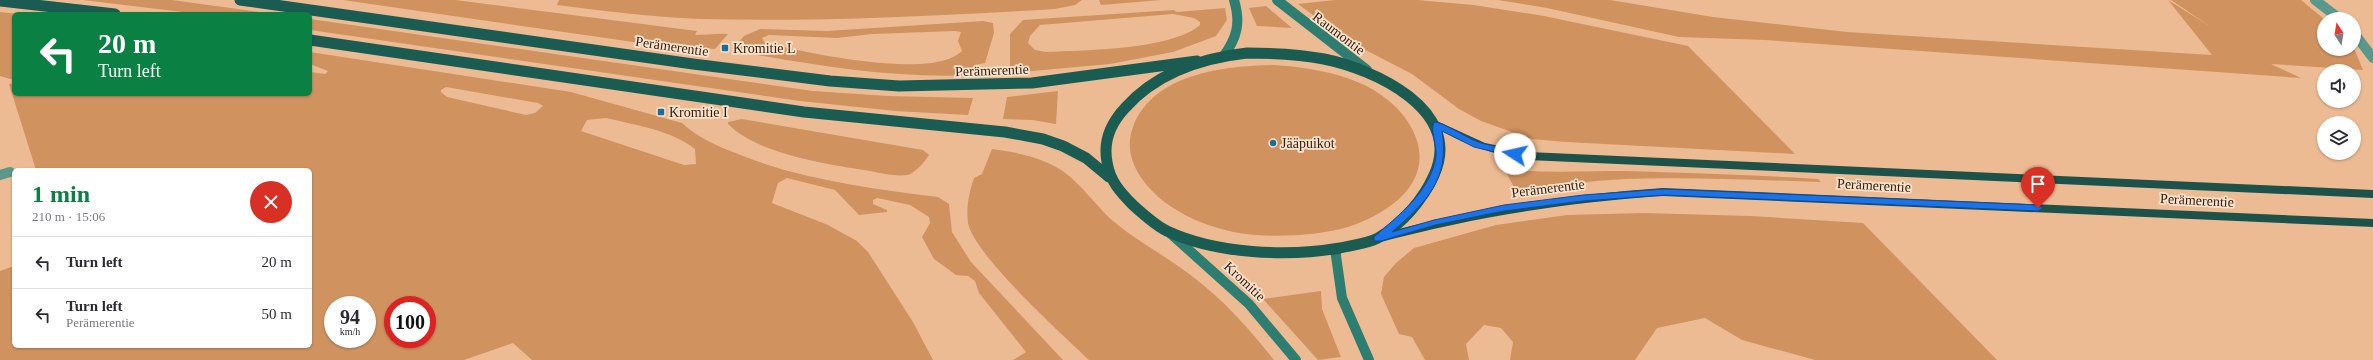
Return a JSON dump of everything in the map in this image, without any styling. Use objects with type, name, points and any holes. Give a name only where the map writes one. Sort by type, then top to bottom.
[{"type":"highway","name":"Perämerentie","points":[[240,0],[693,64],[830,81],[899,86],[1032,84],[1197,61]]},
{"type":"highway","points":[[0,1],[97,12]]},
{"type":"highway","points":[[312,40],[804,112],[1005,132],[1043,139],[1063,146],[1086,158],[1109,177],[1132,204],[1167,231],[1207,243],[1252,251],[1292,253],[1335,249],[1378,239],[1410,211],[1427,189],[1438,168],[1441,151],[1437,124],[1417,103],[1396,86],[1367,70],[1327,59],[1300,55],[1247,53],[1197,61],[1151,86],[1128,104],[1113,123],[1104,145],[1109,177]]},
{"type":"highway","name":"Perämerentie","points":[[1437,124],[1457,137],[1477,145],[1502,152],[1528,156],[2373,194]]},
{"type":"highway","name":"Perämerentie","points":[[1378,239],[1434,222],[1504,208],[1583,198],[1664,192],[2373,223]]},
{"type":"main road","points":[[1223,56],[1235,41],[1239,31],[1238,13],[1234,0]]},
{"type":"main road","name":"Raumontie","points":[[1277,0],[1367,70]]},
{"type":"main road","name":"Kromitie","points":[[1167,231],[1249,304],[1296,360]]},
{"type":"main road","points":[[1335,249],[1342,298],[1369,360]]},
{"type":"street","points":[[2315,0],[2331,12]]},
{"type":"street","points":[[2361,41],[2370,51],[2373,58]]},
{"type":"shaded area","points":[[83,0],[172,0],[259,12],[182,12]]},
{"type":"shaded area","points":[[343,0],[455,0],[697,31],[695,35],[728,34],[715,49],[633,42]]},
{"type":"shaded area","points":[[559,0],[1082,0],[1075,5],[1055,9],[877,18],[744,20],[699,19],[628,14],[557,5]]},
{"type":"shaded area","points":[[1099,0],[1161,0],[1101,5]]},
{"type":"shaded area","points":[[1335,0],[1417,0],[1474,5],[1544,16],[1688,46],[1795,154],[1532,139],[1481,121],[1459,109],[1412,74],[1348,41],[1298,4]]},
{"type":"shaded area","points":[[1498,0],[1610,0],[1713,17],[1847,32],[2212,55],[2168,0],[2208,25],[2171,0],[2301,0],[2317,13],[2317,56],[2357,56],[2361,64],[2317,64],[2317,67],[2271,64],[2301,78],[1765,40],[1679,37],[1547,8]]},
{"type":"shaded area","points":[[1266,6],[1292,28],[1257,26],[1249,8]]},
{"type":"shaded area","points":[[1225,8],[1227,20],[1216,36],[1173,52],[1110,64],[1010,73],[1010,34],[1023,20],[1174,10],[1177,12]],"holes":[[[1173,14],[1194,18],[1200,22],[1200,25],[1187,33],[1149,44],[1104,49],[1046,52],[1035,50],[1028,43],[1030,36],[1040,25]]]},
{"type":"shaded area","points":[[0,12],[12,13],[12,79],[0,76]]},
{"type":"shaded area","points":[[312,19],[813,91],[888,96],[973,98],[968,115],[895,111],[800,101],[312,30]]},
{"type":"shaded area","points":[[983,21],[993,23],[994,33],[985,63],[975,65],[976,75],[916,75],[857,70],[740,52],[736,49],[736,45],[744,36],[760,29],[827,31]],"holes":[[[961,32],[958,41],[962,51],[946,60],[924,64],[867,62],[765,43],[762,38],[769,35],[837,38],[872,34]]]},
{"type":"shaded area","points":[[312,52],[571,92],[682,123],[701,137],[716,145],[762,163],[811,177],[836,182],[938,197],[949,204],[952,232],[971,262],[1063,360],[1013,360],[1026,352],[979,293],[975,281],[968,276],[956,275],[934,259],[922,237],[930,223],[929,217],[910,205],[877,198],[873,200],[873,204],[887,210],[887,212],[859,215],[835,190],[787,178],[778,183],[772,203],[828,225],[857,241],[868,252],[913,322],[933,360],[532,360],[513,343],[464,360],[0,360],[0,271],[12,267],[12,348],[312,348],[312,168],[35,168],[13,96],[312,96],[312,72],[325,74],[328,71],[312,65]],"holes":[[[446,87],[538,103],[543,106],[535,113],[526,115],[447,97],[441,92],[441,90]],[[606,118],[664,133],[685,142],[695,149],[696,164],[684,165],[581,131],[587,120]]]},
{"type":"shaded area","points":[[1274,65],[1311,69],[1348,78],[1382,95],[1396,107],[1408,122],[1417,141],[1420,159],[1416,175],[1408,189],[1397,201],[1382,212],[1348,227],[1337,230],[1314,234],[1267,236],[1240,233],[1208,225],[1178,211],[1164,202],[1152,191],[1138,173],[1132,161],[1130,148],[1133,127],[1143,109],[1157,95],[1173,84],[1193,76],[1234,68]]},
{"type":"shaded area","points":[[12,83],[12,94],[9,84]]},
{"type":"shaded area","points":[[1058,91],[1056,124],[1032,120],[1003,119],[1007,97]]},
{"type":"shaded area","points":[[742,119],[923,150],[929,155],[919,167],[907,175],[891,175],[830,164],[792,156],[756,143],[740,134],[728,124],[728,122]]},
{"type":"shaded area","points":[[992,149],[1033,157],[1064,172],[1079,185],[1113,221],[1183,270],[1215,295],[1246,327],[1274,360],[1089,360],[1002,274],[974,237],[968,223],[967,211],[969,194],[974,178],[982,174]]},
{"type":"shaded area","points":[[1511,170],[1722,174],[1818,179],[1821,182],[1649,178],[1584,182],[1516,191],[1507,174]]},
{"type":"shaded area","points":[[1643,213],[1751,216],[1863,223],[1997,360],[1815,360],[1742,340],[1705,318],[1657,328],[1635,360],[1510,360],[1513,342],[1501,328],[1484,325],[1466,344],[1469,360],[1425,360],[1412,337],[1399,334],[1381,294],[1384,277],[1396,263],[1414,248],[1496,225],[1567,215]]},
{"type":"shaded area","points":[[1321,291],[1322,309],[1341,357],[1318,360],[1263,299]]},
{"type":"place","name":"Kromitie L","points":[[725,48]]},
{"type":"place","name":"Kromitie I","points":[[661,112]]},
{"type":"place","name":"Jääpuikot","points":[[1273,143]]},
{"type":"route","points":[[1515,154],[1477,145],[1457,137],[1437,124],[1441,151],[1438,168],[1427,189],[1410,211],[1378,239],[1434,222],[1504,208],[1583,198],[1664,192],[1704,192],[2038,208]]}]
